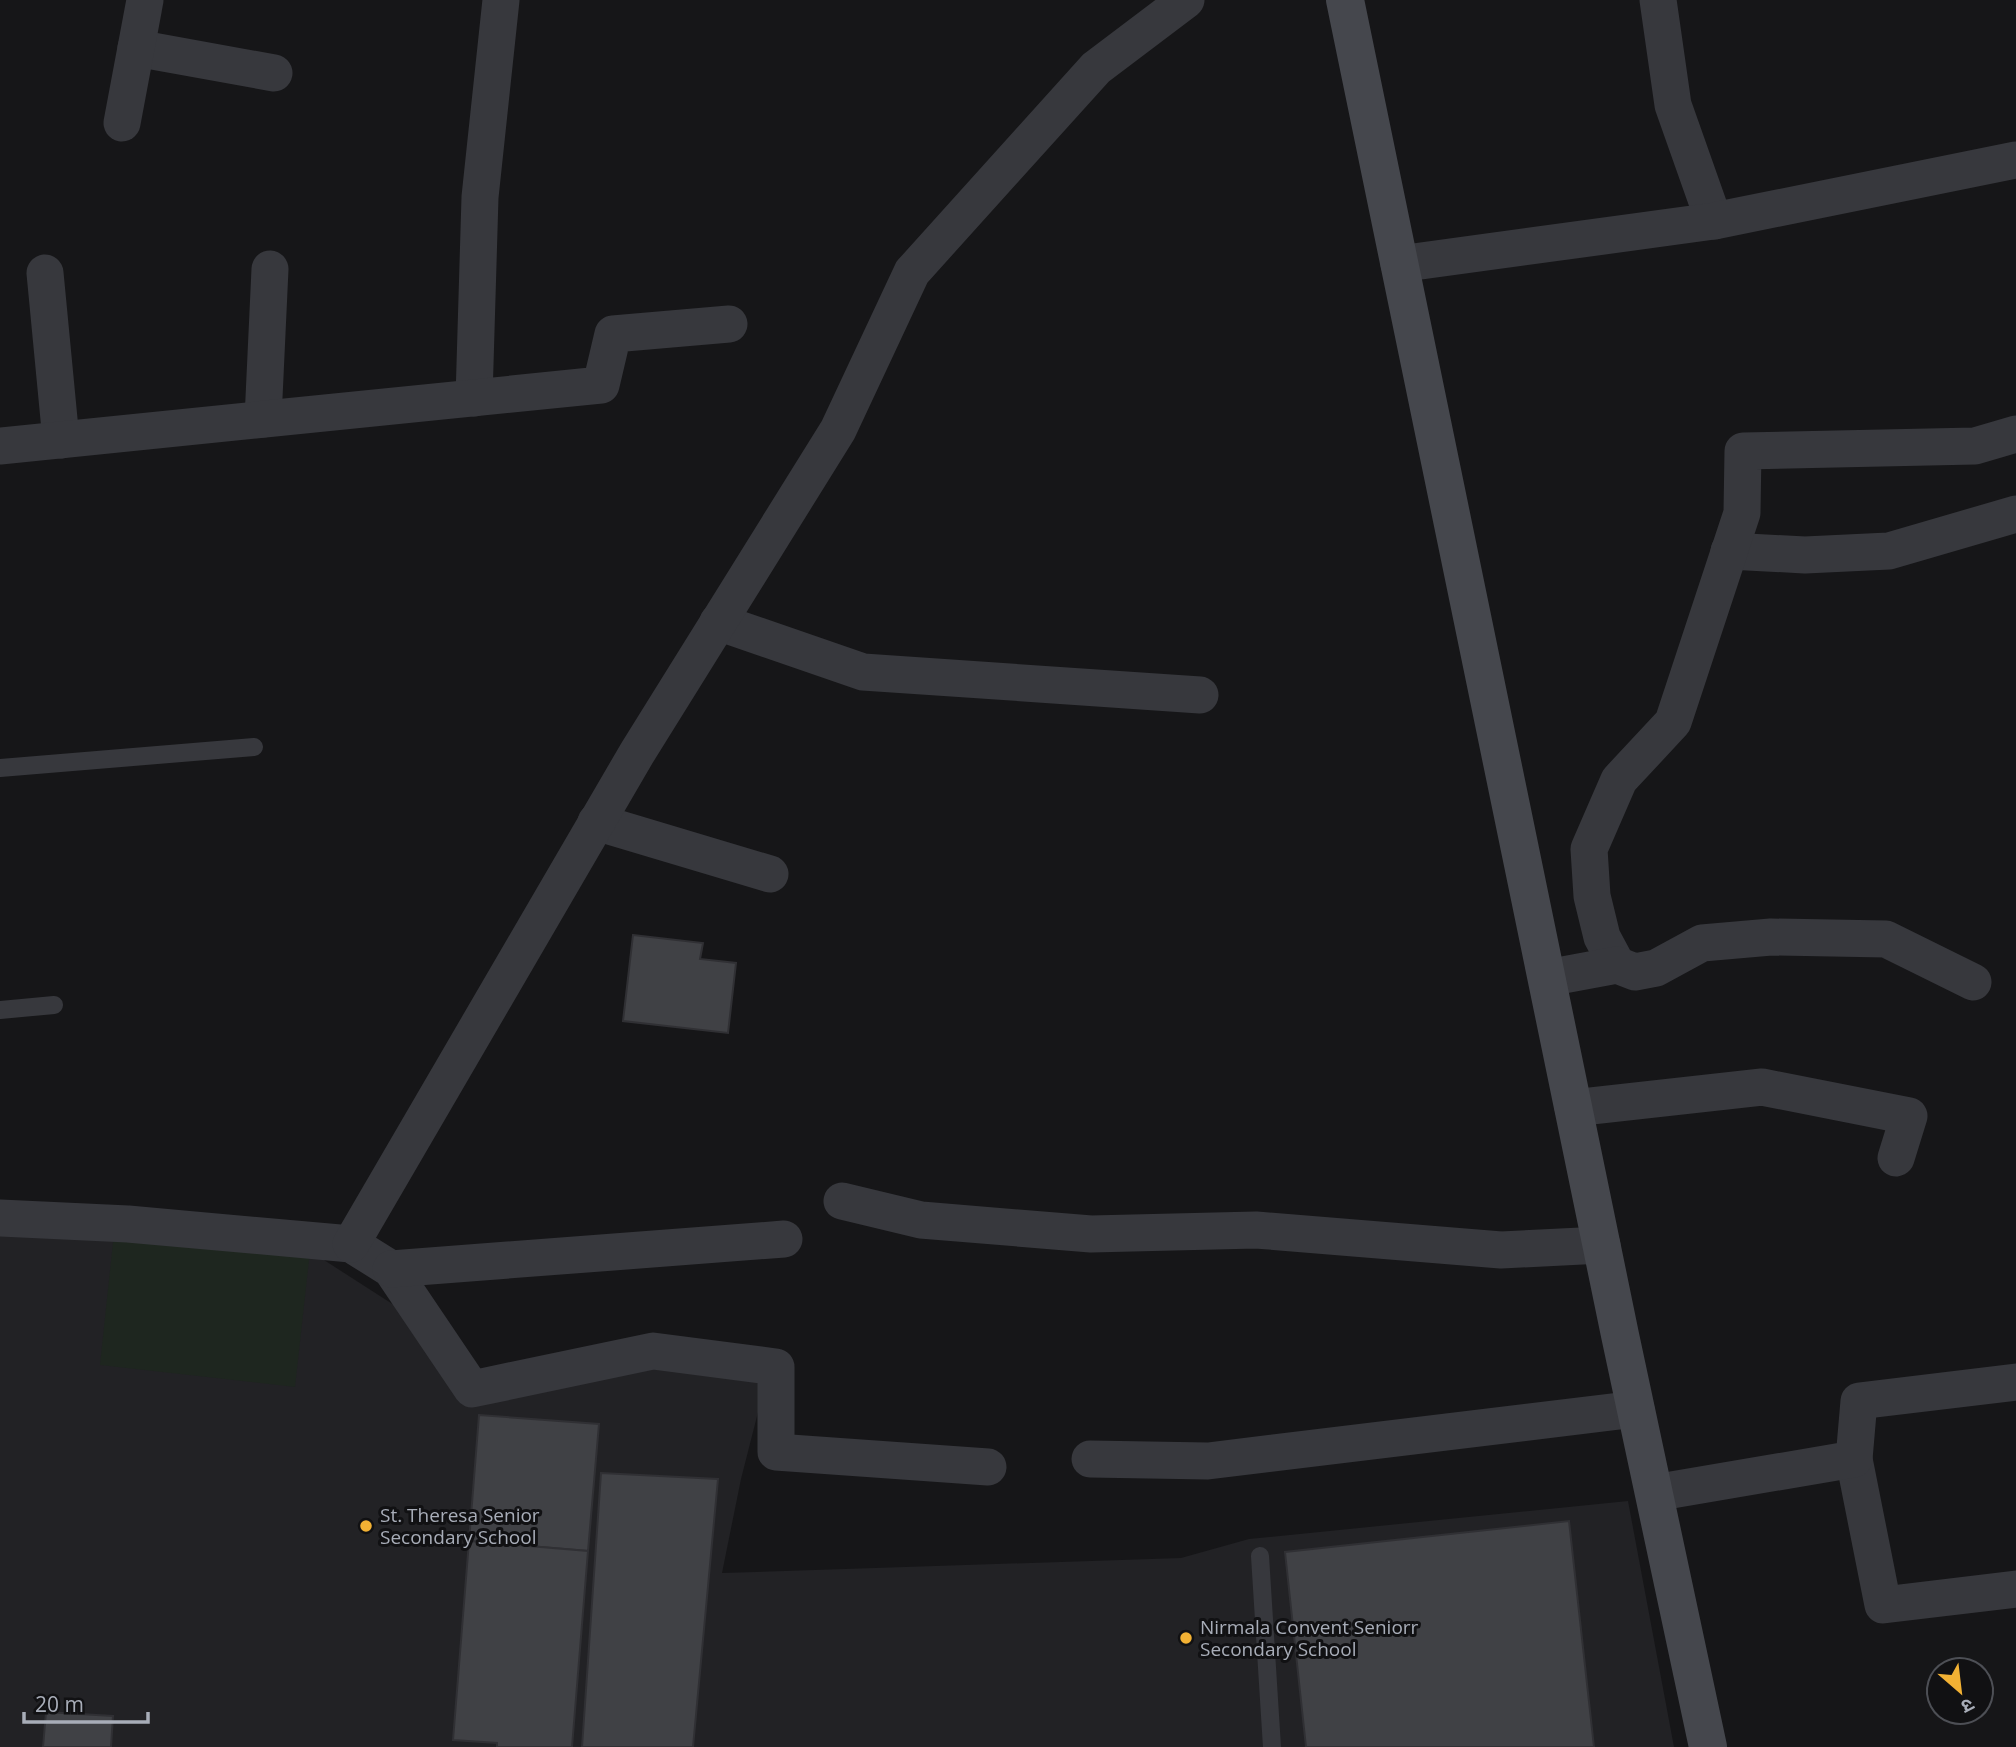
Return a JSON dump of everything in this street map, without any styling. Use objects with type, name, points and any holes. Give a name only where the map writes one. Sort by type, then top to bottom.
[{"type":"main road","points":[[1345,0],[1573,1108],[1708,1747]]},
{"type":"street","points":[[122,123],[145,0]]},
{"type":"street","points":[[474,398],[480,197],[501,0]]},
{"type":"street","points":[[351,1244],[596,822],[838,430],[912,272],[1096,68],[1186,0]]},
{"type":"street","points":[[1658,0],[1673,105],[1714,221]]},
{"type":"street","points":[[136,48],[274,73]]},
{"type":"street","points":[[1399,264],[1714,221],[2016,160]]},
{"type":"street","points":[[263,419],[270,269]]},
{"type":"street","points":[[45,273],[61,440]]},
{"type":"street","points":[[0,446],[601,385],[613,334],[729,324]]},
{"type":"street","points":[[1616,965],[1602,937],[1592,896],[1589,849],[1619,780],[1673,722],[1742,513],[1743,452],[1975,446],[2016,434]]},
{"type":"street","points":[[1729,551],[1805,555],[1889,551],[2016,514]]},
{"type":"street","points":[[718,622],[863,672],[1199,695]]},
{"type":"street","points":[[596,822],[771,874]]},
{"type":"street","points":[[1547,978],[1616,965],[1635,972],[1656,968],[1702,943],[1771,937],[1886,939],[1973,982]]},
{"type":"street","points":[[1573,1108],[1762,1087],[1909,1116],[1896,1158]]},
{"type":"street","points":[[842,1201],[921,1220],[1091,1234],[1256,1230],[1500,1251],[1602,1245]]},
{"type":"street","points":[[0,1218],[128,1223],[351,1244],[391,1269],[472,1389],[653,1351],[776,1367],[776,1452],[988,1467]]},
{"type":"street","points":[[391,1269],[784,1239]]},
{"type":"street","points":[[2016,1382],[1859,1401],[1854,1459],[1883,1605],[2016,1589]]},
{"type":"street","points":[[1090,1459],[1208,1461],[1636,1409]]},
{"type":"street","points":[[1654,1493],[1854,1459]]},
{"type":"lane","points":[[0,768],[254,747]]},
{"type":"lane","points":[[0,1010],[54,1005]]},
{"type":"lane","points":[[1261,1556],[1272,1747]]},
{"type":"shaded area","name":"St. Theresa Senior Secondary School","points":[[0,1230],[310,1251],[394,1305],[463,1403],[624,1367],[727,1368],[766,1381],[741,1479],[722,1573],[1181,1558],[1249,1539],[1628,1501],[1674,1747],[0,1747]]},
{"type":"shaded area","points":[[114,1233],[310,1251],[295,1387],[100,1365]]},
{"type":"building","points":[[633,935],[703,943],[700,959],[736,963],[728,1033],[623,1021]]},
{"type":"building","points":[[479,1415],[599,1424],[588,1551],[469,1541]]},
{"type":"building","points":[[601,1473],[718,1479],[693,1747],[582,1747]]},
{"type":"building","points":[[1569,1521],[1594,1747],[1306,1747],[1285,1552]]},
{"type":"building","points":[[469,1541],[588,1551],[572,1747],[497,1747],[497,1743],[453,1740]]},
{"type":"building","points":[[46,1712],[113,1716],[111,1747],[43,1747]]},
{"type":"place","name":"St. Theresa Senior Secondary School","points":[[366,1526]]},
{"type":"place","name":"Nirmala Convent Seniorr Secondary School","points":[[1186,1638]]}]
